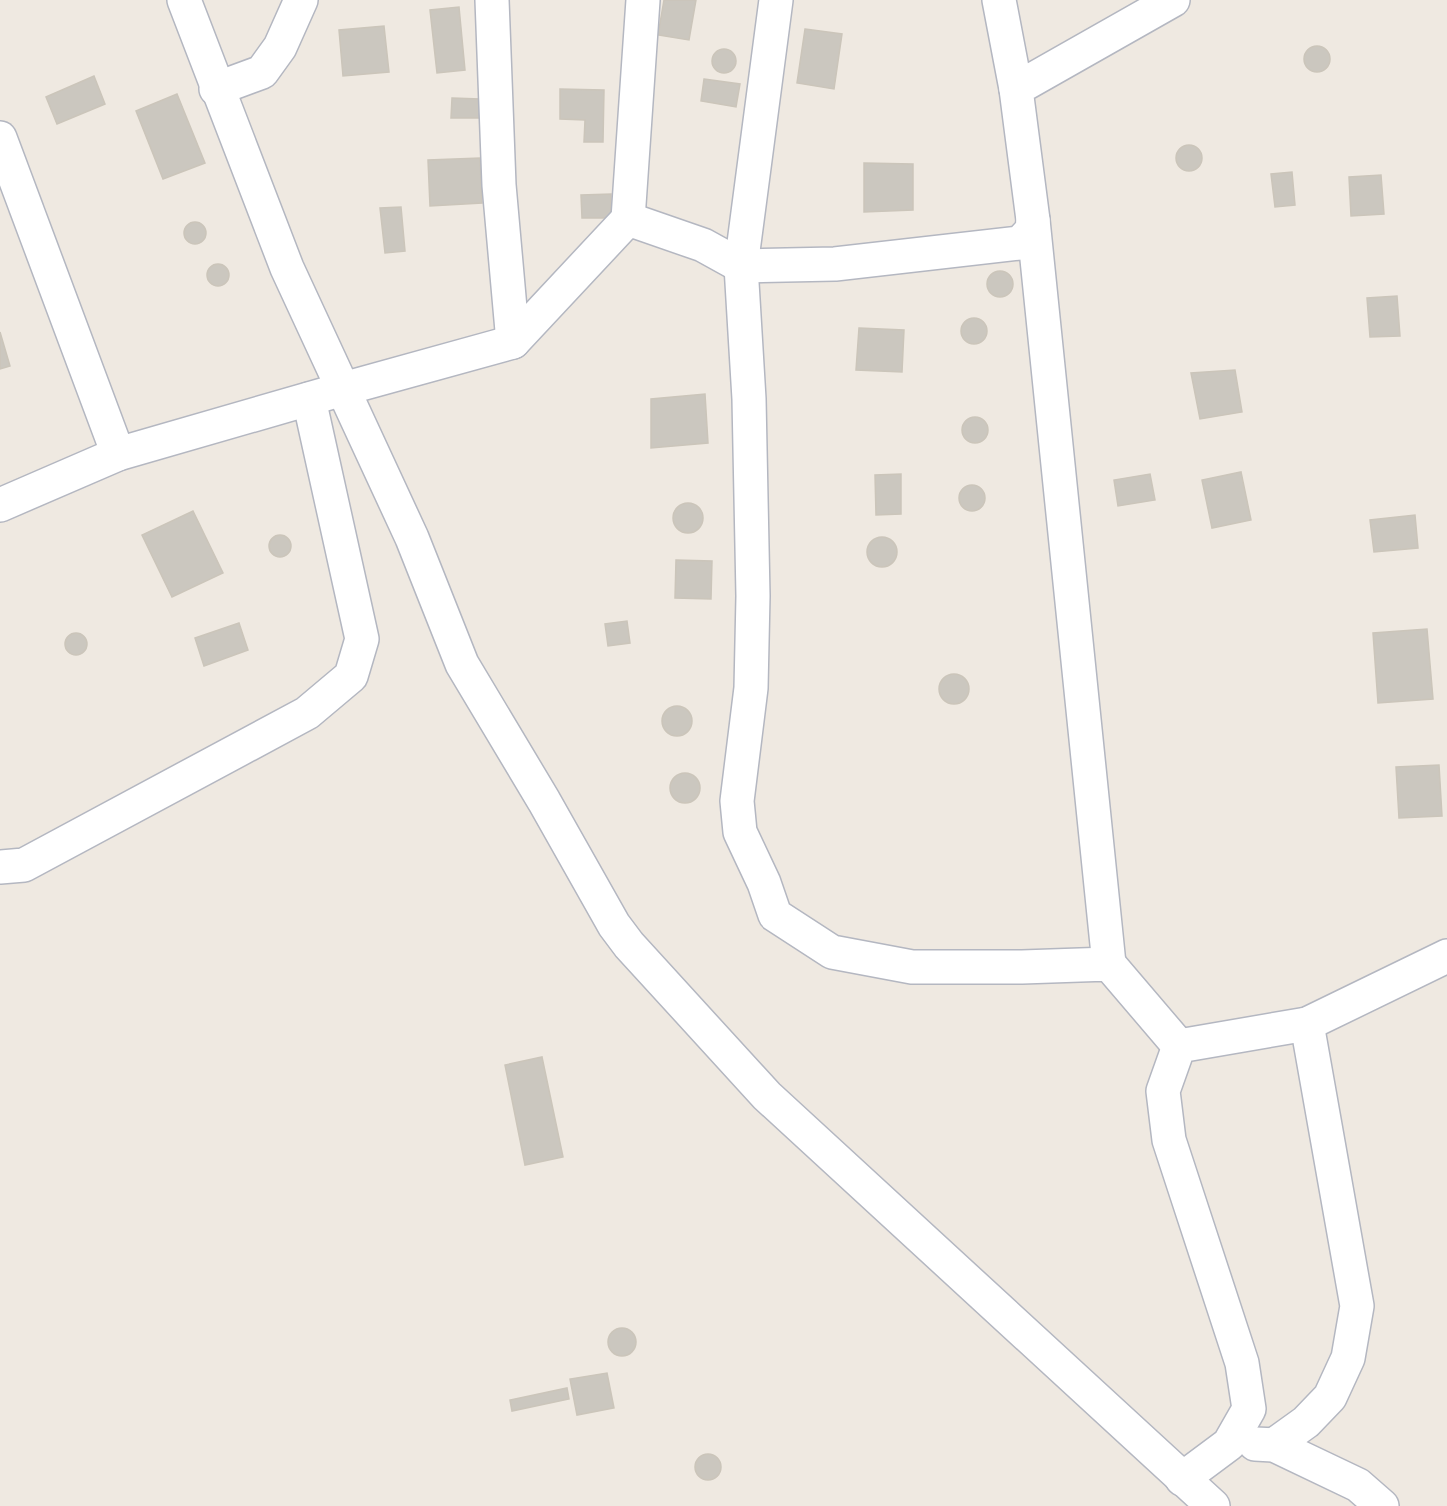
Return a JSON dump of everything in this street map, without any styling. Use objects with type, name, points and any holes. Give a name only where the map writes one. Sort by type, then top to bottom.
[{"type":"street","points":[[184,0],[216,89],[287,268],[412,538],[462,664],[544,801],[614,925],[629,945],[767,1096],[1213,1506]]},
{"type":"street","points":[[216,89],[262,72],[280,47],[301,0]]},
{"type":"street","points":[[492,0],[499,185],[513,342]]},
{"type":"street","points":[[0,505],[118,454],[513,342],[628,219],[643,0]]},
{"type":"street","points":[[776,0],[741,266],[748,399],[753,596],[751,688],[737,801],[740,832],[764,883],[775,915],[832,952],[912,967],[1109,964]]},
{"type":"street","points":[[999,0],[1016,89],[1033,220],[1109,964],[1179,1046]]},
{"type":"street","points":[[1016,89],[1173,0]]},
{"type":"street","points":[[0,138],[118,454]]},
{"type":"street","points":[[628,219],[703,245],[741,266],[835,264],[1020,243],[1032,230],[1033,220]]},
{"type":"street","points":[[0,867],[24,865],[307,713],[351,676],[362,639],[309,399]]},
{"type":"street","points":[[1179,1046],[1307,1024],[1447,956]]},
{"type":"street","points":[[1274,1445],[1306,1422],[1330,1397],[1348,1358],[1357,1306],[1307,1024]]},
{"type":"street","points":[[1179,1046],[1162,1091],[1169,1140],[1242,1363],[1249,1409],[1229,1444],[1182,1479]]},
{"type":"street","points":[[1229,1444],[1274,1445],[1358,1485],[1382,1506]]},
{"type":"building","points":[[664,0],[696,0],[689,40],[658,35]]},
{"type":"building","points":[[459,7],[465,70],[437,73],[430,10]]},
{"type":"building","points":[[384,26],[389,72],[343,76],[339,30]]},
{"type":"building","points":[[805,29],[842,34],[834,89],[797,83]]},
{"type":"building","points":[[1317,46],[1326,50],[1330,59],[1326,68],[1317,72],[1308,68],[1304,59],[1308,50]]},
{"type":"building","points":[[724,49],[733,52],[736,61],[733,70],[724,73],[715,70],[712,61],[715,52]]},
{"type":"building","points":[[94,76],[105,104],[57,124],[46,97]]},
{"type":"building","points":[[704,79],[740,84],[736,107],[701,101]]},
{"type":"building","points":[[560,89],[604,90],[603,142],[584,142],[585,120],[560,119]]},
{"type":"building","points":[[177,94],[205,163],[163,179],[136,111]]},
{"type":"building","points":[[452,98],[480,99],[480,118],[451,118]]},
{"type":"building","points":[[1189,145],[1198,149],[1202,158],[1198,167],[1189,171],[1180,167],[1176,158],[1180,149]]},
{"type":"building","points":[[480,158],[482,203],[430,206],[428,160]]},
{"type":"building","points":[[864,163],[913,164],[913,210],[864,212]]},
{"type":"building","points":[[1292,172],[1295,205],[1275,207],[1271,174]]},
{"type":"building","points":[[1381,175],[1384,214],[1351,216],[1349,177]]},
{"type":"building","points":[[611,194],[611,218],[582,218],[581,195]]},
{"type":"building","points":[[401,207],[405,251],[385,253],[380,208]]},
{"type":"building","points":[[195,222],[203,225],[206,233],[203,241],[195,244],[187,241],[184,233],[187,225]]},
{"type":"building","points":[[218,264],[226,267],[229,275],[226,283],[218,286],[210,283],[207,275],[210,267]]},
{"type":"building","points":[[1000,271],[1009,275],[1013,284],[1009,293],[1000,297],[991,293],[987,284],[991,275]]},
{"type":"building","points":[[1397,296],[1400,336],[1370,337],[1367,298]]},
{"type":"building","points":[[974,318],[983,322],[987,331],[983,340],[974,344],[965,340],[961,331],[965,322]]},
{"type":"building","points":[[859,328],[904,330],[902,372],[856,370]]},
{"type":"building","points":[[0,332],[10,366],[0,369]]},
{"type":"building","points":[[1235,370],[1242,412],[1200,419],[1191,373]]},
{"type":"building","points":[[705,394],[708,443],[651,448],[651,399]]},
{"type":"building","points":[[975,417],[984,421],[988,430],[984,439],[975,443],[966,439],[962,430],[966,421]]},
{"type":"building","points":[[1241,472],[1251,520],[1212,528],[1202,480]]},
{"type":"building","points":[[901,474],[901,514],[876,515],[875,475]]},
{"type":"building","points":[[1150,474],[1155,500],[1118,506],[1114,480]]},
{"type":"building","points":[[972,485],[981,489],[985,498],[981,507],[972,511],[963,507],[959,498],[963,489]]},
{"type":"building","points":[[688,503],[699,507],[703,518],[699,529],[688,533],[677,529],[673,518],[677,507]]},
{"type":"building","points":[[193,511],[223,573],[172,597],[142,535]]},
{"type":"building","points":[[1415,515],[1418,548],[1374,552],[1370,520]]},
{"type":"building","points":[[280,535],[288,538],[291,546],[288,554],[280,557],[272,554],[269,546],[272,538]]},
{"type":"building","points":[[882,537],[893,541],[897,552],[893,563],[882,567],[871,563],[867,552],[871,541]]},
{"type":"building","points":[[676,560],[712,561],[711,599],[675,598]]},
{"type":"building","points":[[627,621],[630,643],[608,646],[605,624]]},
{"type":"building","points":[[239,623],[248,650],[204,666],[195,638]]},
{"type":"building","points":[[1427,629],[1433,699],[1378,703],[1373,633]]},
{"type":"building","points":[[76,633],[84,636],[87,644],[84,652],[76,655],[68,652],[65,644],[68,636]]},
{"type":"building","points":[[954,674],[965,678],[969,689],[965,700],[954,704],[943,700],[939,689],[943,678]]},
{"type":"building","points":[[677,706],[688,710],[692,721],[688,732],[677,736],[666,732],[662,721],[666,710]]},
{"type":"building","points":[[1439,765],[1442,816],[1399,818],[1396,767]]},
{"type":"building","points":[[685,773],[696,777],[700,788],[696,799],[685,803],[674,799],[670,788],[674,777]]},
{"type":"building","points":[[542,1057],[563,1157],[525,1165],[505,1065]]},
{"type":"building","points":[[622,1328],[632,1332],[636,1342],[632,1352],[622,1356],[612,1352],[608,1342],[612,1332]]},
{"type":"building","points":[[607,1373],[614,1408],[577,1415],[570,1379]]},
{"type":"building","points":[[567,1388],[569,1399],[512,1411],[510,1400]]},
{"type":"building","points":[[708,1454],[717,1458],[721,1467],[717,1476],[708,1480],[699,1476],[695,1467],[699,1458]]}]
